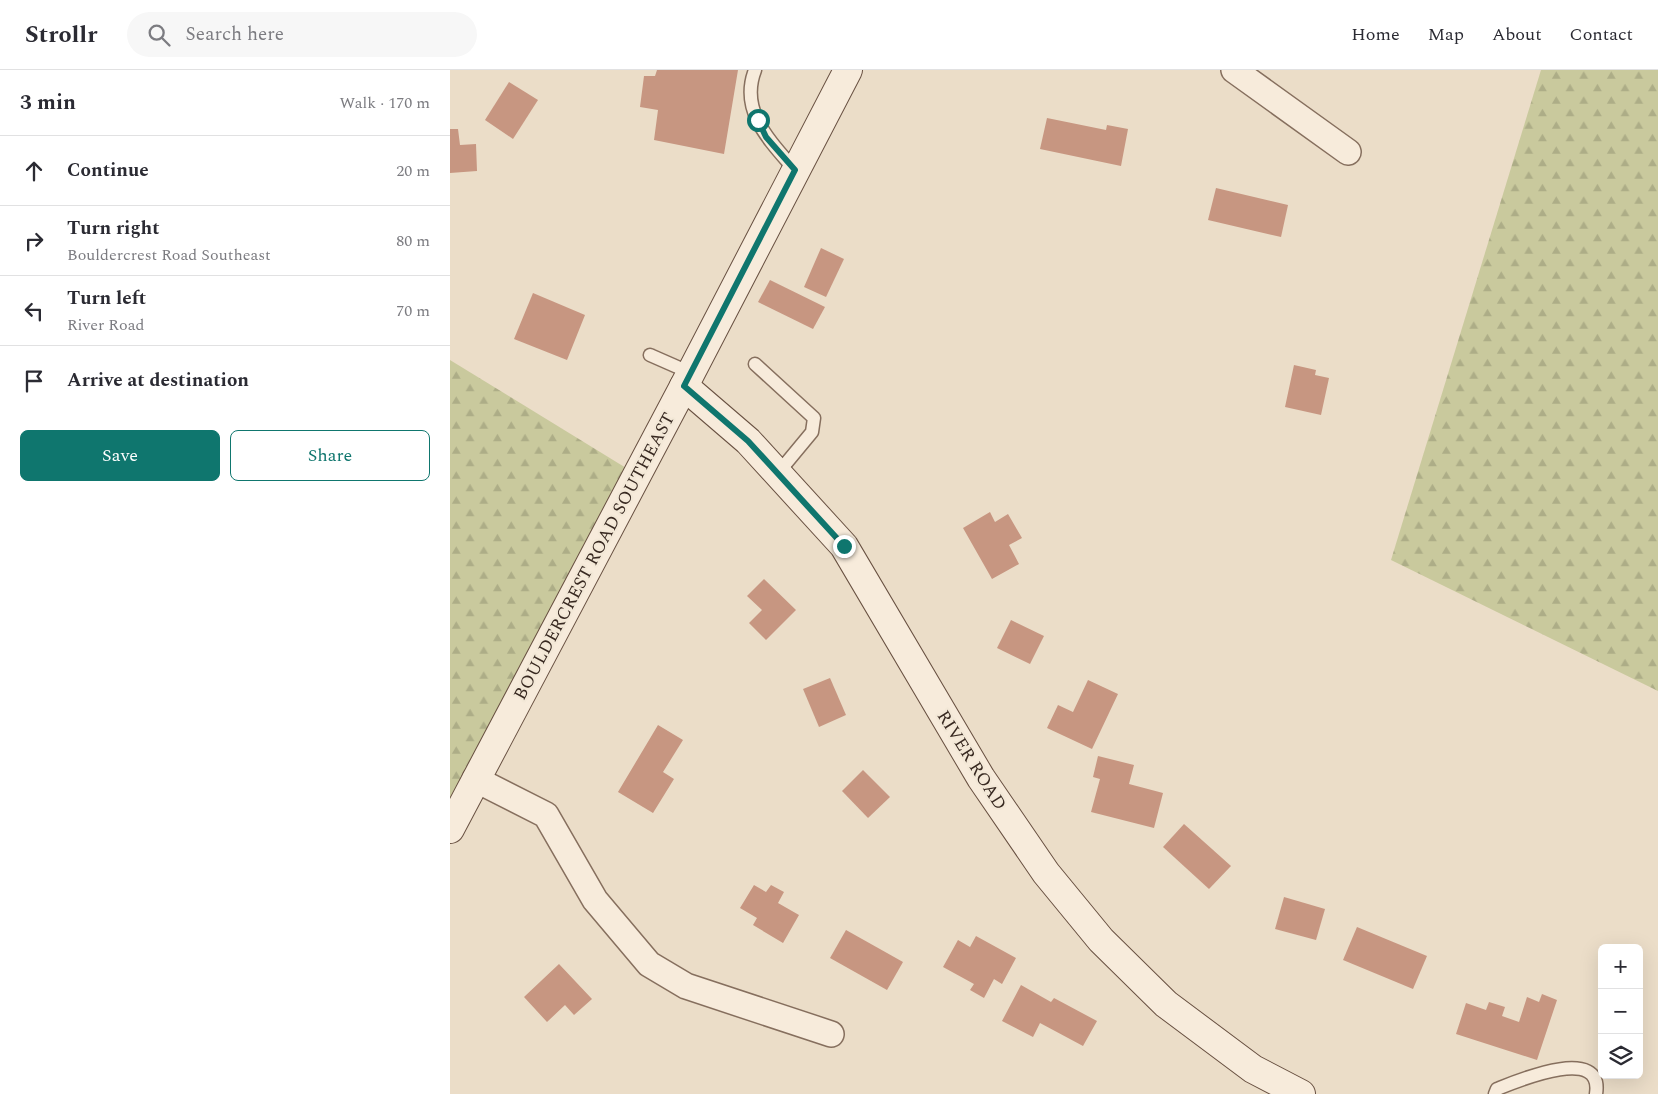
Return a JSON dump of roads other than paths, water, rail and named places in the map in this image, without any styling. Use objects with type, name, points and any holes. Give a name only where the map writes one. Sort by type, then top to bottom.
[{"type":"street","points":[[1234,70],[1348,152]]},
{"type":"street","name":"BOULDERCREST ROAD SOUTHEAST","points":[[450,828],[688,379],[844,71]]},
{"type":"street","name":"RIVER ROAD","points":[[688,379],[778,473],[844,546],[981,778],[1046,873],[1100,940],[1166,1004],[1253,1069],[1301,1094]]},
{"type":"street","points":[[475,779],[546,815],[595,900],[649,964],[686,986],[832,1034]]},
{"type":"lane","points":[[755,70],[749,89],[758,120],[766,137],[795,170]]},
{"type":"lane","points":[[650,355],[688,379]]},
{"type":"lane","points":[[755,364],[814,418],[812,432],[778,473]]},
{"type":"lane","points":[[1495,1094],[1497,1089],[1546,1070],[1577,1068],[1591,1074],[1598,1087],[1596,1094]]}]
